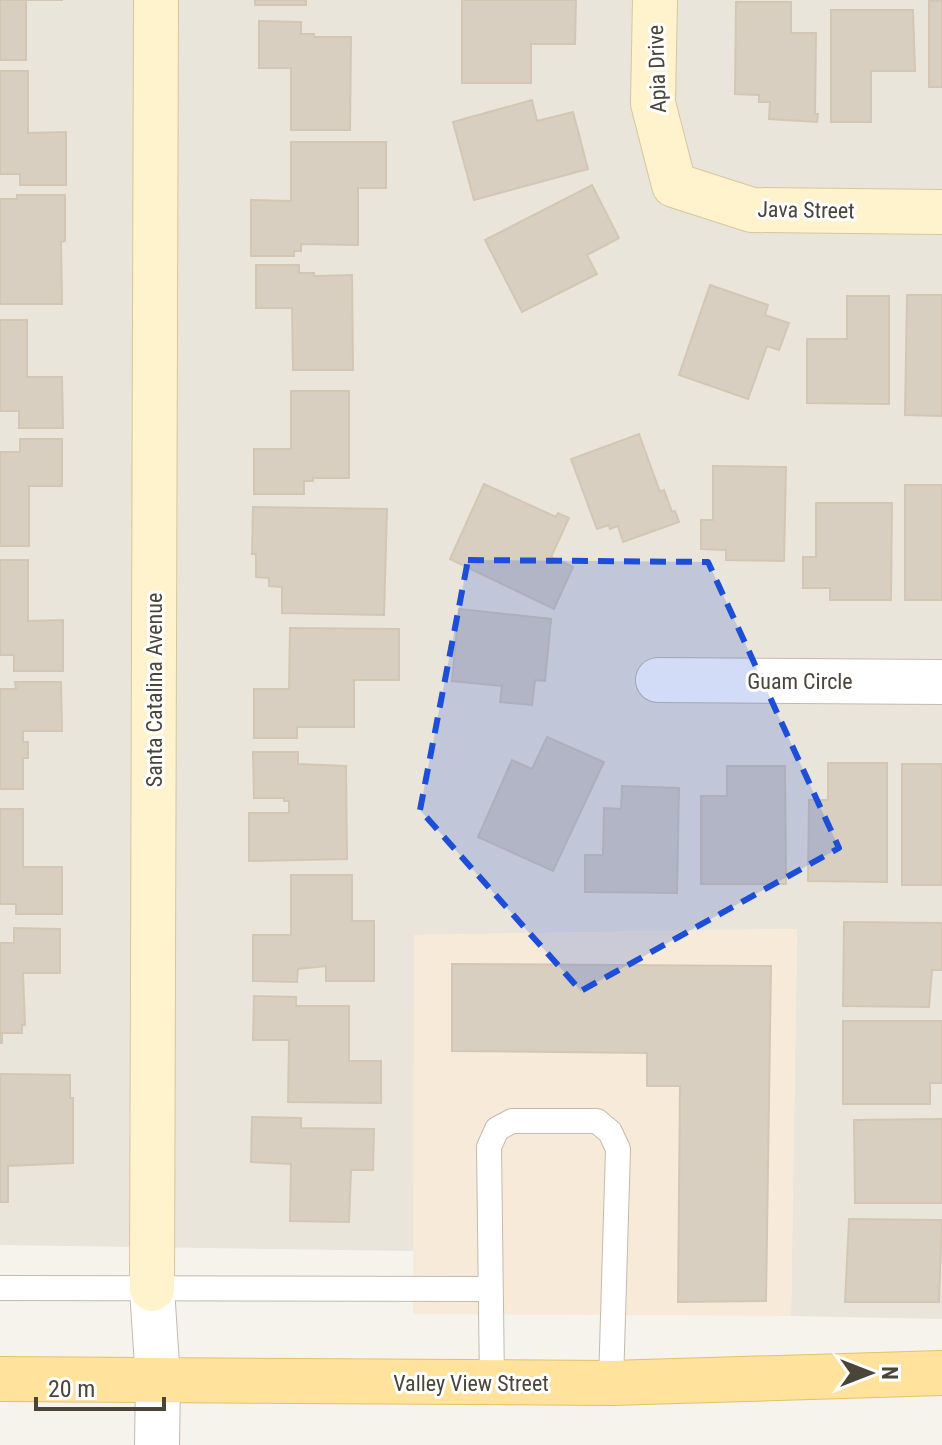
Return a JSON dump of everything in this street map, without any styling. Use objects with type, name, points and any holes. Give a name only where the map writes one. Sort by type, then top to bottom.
[{"type":"main road","name":"Valley View Street","points":[[0,1379],[492,1384],[942,1373]]},
{"type":"street","name":"Santa Catalina Avenue","points":[[156,0],[152,1289],[158,1380],[157,1445]]},
{"type":"street","name":"Apia Drive","points":[[655,0],[653,103],[674,185]]},
{"type":"street","name":"Java Street","points":[[674,185],[752,210],[942,212]]},
{"type":"street","name":"Guam Circle","points":[[658,680],[942,682]]},
{"type":"lane","points":[[492,1384],[489,1147],[497,1129],[512,1121],[597,1121],[610,1132],[618,1149],[611,1383]]},
{"type":"lane","points":[[0,1288],[490,1289]]},
{"type":"highlighted area","points":[[468,560],[708,562],[839,848],[581,991],[420,810]]},
{"type":"shaded area","points":[[0,0],[942,0],[942,1319],[791,1316],[797,929],[414,935],[414,1251],[0,1245]]},
{"type":"shaded area","points":[[797,929],[791,1316],[413,1314],[414,935]]},
{"type":"building","points":[[0,0],[26,0],[26,60],[0,60]]},
{"type":"building","points":[[255,0],[306,0],[306,5],[255,5]]},
{"type":"building","points":[[462,0],[576,0],[575,44],[531,44],[531,83],[462,83]]},
{"type":"building","points":[[929,1],[942,1],[942,87],[929,87]]},
{"type":"building","points":[[736,2],[791,2],[791,33],[816,33],[817,122],[769,119],[770,102],[759,102],[759,95],[735,94]]},
{"type":"building","points":[[831,10],[913,10],[915,71],[871,71],[871,122],[831,122]]},
{"type":"building","points":[[259,21],[301,22],[301,34],[314,34],[314,37],[351,37],[350,130],[291,130],[291,68],[259,68]]},
{"type":"building","points":[[0,71],[28,71],[28,133],[66,132],[66,185],[20,185],[20,174],[0,174]]},
{"type":"building","points":[[532,100],[537,121],[573,112],[588,169],[474,200],[453,122]]},
{"type":"building","points":[[291,142],[386,142],[386,188],[358,188],[358,245],[301,244],[301,251],[294,251],[294,256],[251,256],[251,200],[291,201]]},
{"type":"building","points":[[592,185],[619,238],[587,255],[597,274],[522,312],[485,240]]},
{"type":"building","points":[[17,195],[65,195],[65,241],[61,242],[62,304],[0,304],[0,199],[17,199]]},
{"type":"building","points":[[256,265],[299,265],[299,273],[314,273],[314,276],[352,275],[353,370],[293,370],[292,308],[256,308]]},
{"type":"building","points":[[710,285],[768,305],[765,315],[789,323],[779,350],[767,346],[748,399],[679,375]]},
{"type":"building","points":[[907,295],[942,295],[942,416],[905,415]]},
{"type":"building","points":[[847,296],[889,296],[889,404],[807,403],[807,339],[847,339]]},
{"type":"building","points":[[0,320],[27,320],[27,377],[62,377],[63,428],[19,428],[19,411],[0,411]]},
{"type":"building","points":[[291,391],[349,391],[349,478],[304,481],[304,494],[254,494],[254,449],[291,449]]},
{"type":"building","points":[[639,434],[660,492],[664,490],[679,522],[623,542],[618,526],[597,529],[571,459]]},
{"type":"building","points":[[20,439],[62,439],[62,486],[29,486],[29,546],[0,546],[0,452],[20,452]]},
{"type":"building","points":[[713,466],[786,467],[784,561],[726,560],[726,550],[701,549],[701,520],[713,520]]},
{"type":"building","points":[[484,484],[556,517],[558,513],[569,518],[551,557],[573,567],[554,609],[450,559]]},
{"type":"building","points":[[905,485],[942,485],[942,600],[905,600]]},
{"type":"building","points":[[816,503],[892,503],[891,600],[830,600],[830,588],[803,588],[803,557],[816,557]]},
{"type":"building","points":[[253,507],[387,509],[384,615],[282,613],[282,587],[269,586],[269,578],[256,577],[256,554],[252,554]]},
{"type":"building","points":[[0,560],[28,560],[28,621],[63,620],[63,671],[14,671],[14,655],[0,655]]},
{"type":"building","points":[[459,609],[551,619],[545,681],[535,680],[532,705],[500,702],[502,686],[452,681]]},
{"type":"building","points":[[290,628],[399,629],[399,680],[354,680],[354,727],[297,727],[297,738],[254,738],[254,689],[289,689]]},
{"type":"building","points":[[15,682],[61,682],[62,731],[23,731],[23,742],[28,742],[28,758],[23,758],[23,789],[0,789],[0,689],[16,689]]},
{"type":"building","points":[[547,737],[604,762],[553,871],[478,837],[512,760],[532,769]]},
{"type":"building","points":[[253,752],[298,752],[298,764],[346,766],[347,859],[249,861],[249,813],[289,813],[289,801],[284,801],[284,798],[254,798]]},
{"type":"building","points":[[828,763],[887,763],[887,882],[808,881],[809,800],[828,800]]},
{"type":"building","points":[[902,764],[942,764],[942,885],[902,885]]},
{"type":"building","points":[[727,766],[785,766],[786,884],[701,884],[701,796],[727,796]]},
{"type":"building","points":[[622,786],[679,788],[677,893],[585,892],[585,855],[603,855],[604,808],[621,809]]},
{"type":"building","points":[[0,809],[23,809],[23,867],[62,867],[62,914],[16,914],[16,904],[0,904]]},
{"type":"building","points":[[291,875],[352,875],[352,921],[374,921],[374,981],[326,981],[326,966],[298,969],[297,982],[253,981],[253,935],[291,935]]},
{"type":"building","points":[[844,922],[942,923],[942,970],[932,970],[929,1007],[843,1006]]},
{"type":"building","points":[[14,928],[60,929],[60,973],[23,973],[25,1025],[22,1025],[22,1033],[2,1033],[0,1043],[0,943],[14,943]]},
{"type":"building","points":[[452,964],[771,966],[766,1301],[678,1302],[680,1086],[647,1086],[647,1053],[452,1051]]},
{"type":"building","points":[[254,996],[296,997],[296,1006],[349,1006],[349,1061],[381,1061],[381,1103],[288,1102],[289,1040],[253,1040]]},
{"type":"building","points":[[843,1021],[942,1021],[942,1083],[930,1083],[930,1104],[843,1104]]},
{"type":"building","points":[[0,1074],[70,1075],[70,1098],[73,1098],[73,1163],[8,1166],[8,1202],[0,1202]]},
{"type":"building","points":[[252,1117],[301,1118],[301,1128],[374,1129],[373,1170],[351,1170],[349,1222],[290,1221],[291,1164],[251,1162]]},
{"type":"building","points":[[942,1119],[942,1203],[855,1203],[854,1120]]},
{"type":"building","points":[[849,1219],[942,1220],[939,1302],[845,1302]]}]
